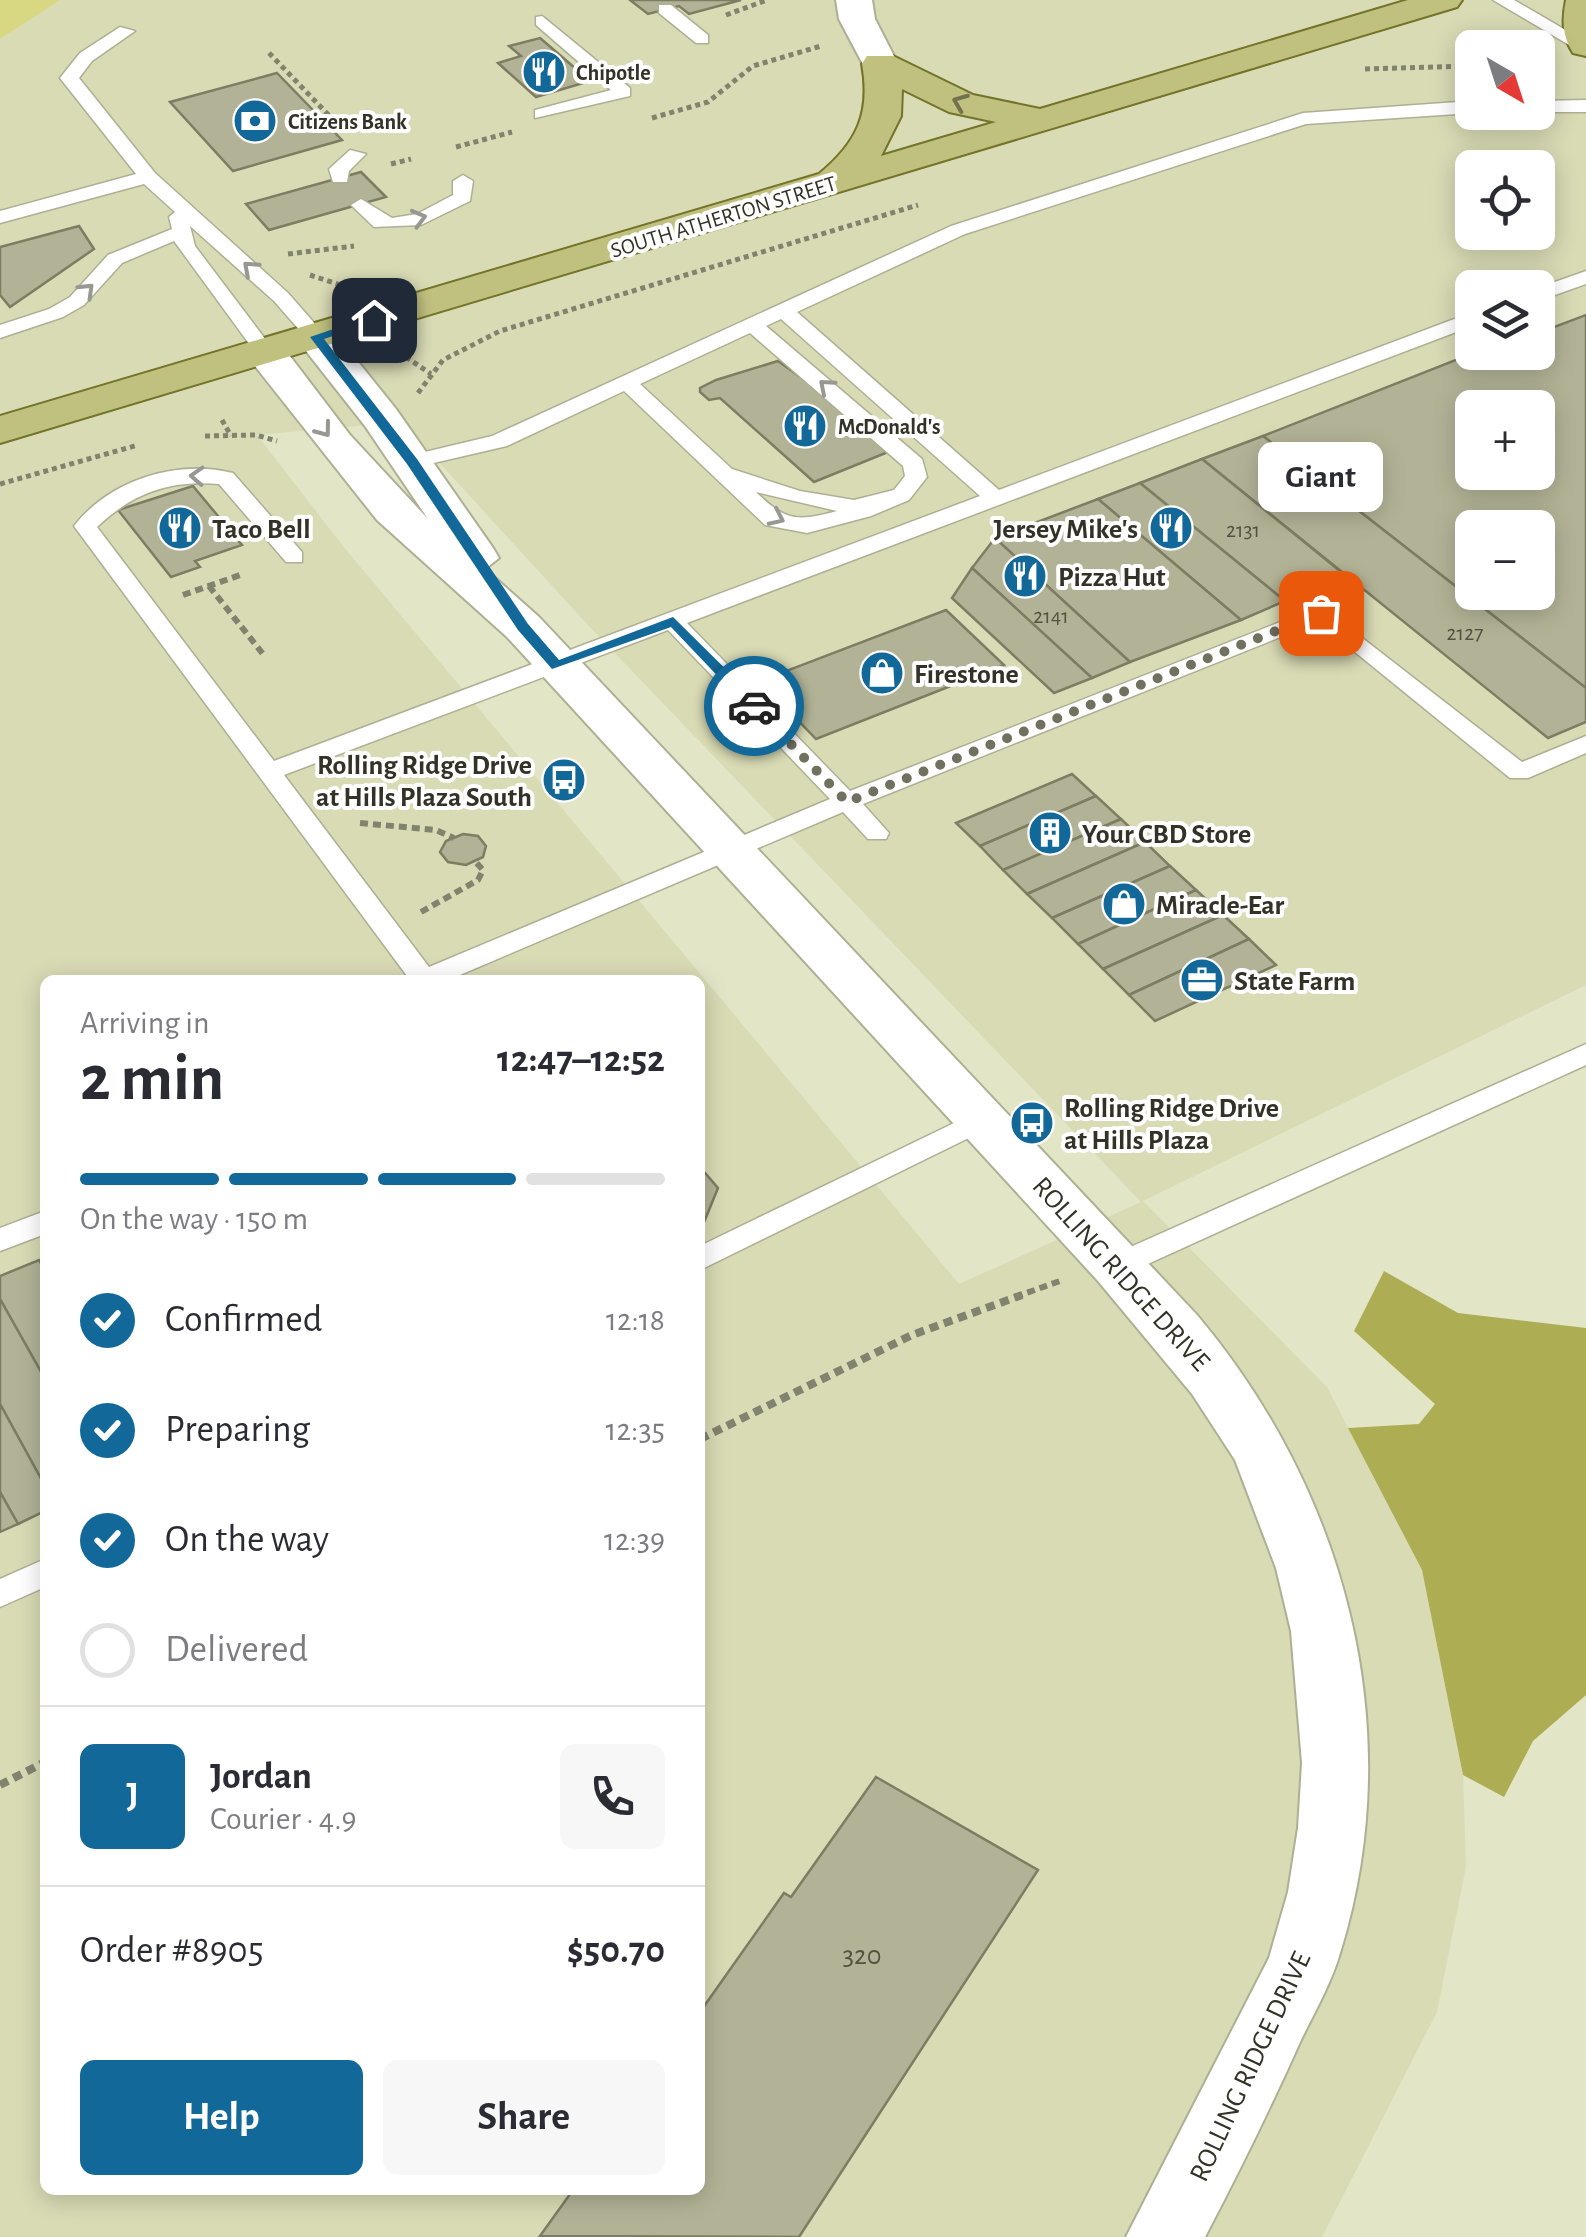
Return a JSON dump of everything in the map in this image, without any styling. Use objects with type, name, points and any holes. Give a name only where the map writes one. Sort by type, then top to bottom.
[{"type":"main road","name":"SOUTH ATHERTON STREET","points":[[0,430],[1445,0]]},
{"type":"main road","points":[[1584,0],[1579,20],[1586,47]]},
{"type":"main road","points":[[880,64],[962,104],[994,114],[1045,120]]},
{"type":"main road","points":[[834,182],[854,166],[882,128],[886,88],[880,64]]},
{"type":"street","points":[[854,0],[856,20],[880,64]]},
{"type":"street","name":"ROLLING RIDGE DRIVE","points":[[316,337],[412,462],[523,627],[982,1120],[1097,1269],[1207,1366],[1262,1452],[1312,1580],[1326,1648],[1336,1770],[1328,1860],[1306,1952],[1228,2122],[1164,2237]]},
{"type":"street","name":"ROLLING RIDGE DRIVE","points":[[265,352],[335,444],[393,511],[523,627]]},
{"type":"lane","points":[[1502,0],[1586,47]]},
{"type":"lane","points":[[666,9],[702,39]]},
{"type":"lane","points":[[542,21],[624,92],[542,114]]},
{"type":"lane","points":[[126,31],[86,57],[69,78],[148,177],[282,297],[316,337]]},
{"type":"lane","points":[[1555,107],[1586,106]]},
{"type":"lane","points":[[412,462],[484,447],[958,230],[1291,122],[1349,112],[1455,108]]},
{"type":"lane","points":[[340,178],[339,169],[353,145]]},
{"type":"lane","points":[[0,217],[148,177]]},
{"type":"lane","points":[[361,204],[381,222],[415,220],[443,211],[462,197],[462,181]]},
{"type":"lane","points":[[176,206],[185,247],[265,352]]},
{"type":"lane","points":[[0,332],[56,313],[77,301],[115,259],[148,242],[182,232]]},
{"type":"lane","points":[[1555,289],[1586,277]]},
{"type":"lane","points":[[784,311],[994,497]]},
{"type":"lane","points":[[269,772],[1455,325]]},
{"type":"lane","points":[[628,383],[767,516],[784,524],[816,526],[868,509],[906,491],[916,477],[914,464],[754,326]]},
{"type":"lane","points":[[721,473],[868,509]]},
{"type":"lane","points":[[294,557],[225,478],[166,476],[133,486],[106,504],[85,526],[420,975]]},
{"type":"lane","points":[[436,975],[727,850],[1321,613],[1519,772],[1586,744]]},
{"type":"lane","points":[[673,622],[877,832]]},
{"type":"lane","points":[[1097,1269],[1586,1054]]},
{"type":"lane","points":[[705,1257],[982,1120]]},
{"type":"lane","points":[[0,1240],[40,1224]]},
{"type":"lane","points":[[0,1594],[40,1574]]},
{"type":"path","points":[[270,53],[353,145]]},
{"type":"path","points":[[406,357],[430,374]]},
{"type":"path","points":[[222,420],[230,436]]},
{"type":"path","points":[[168,600],[243,574]]},
{"type":"path","points":[[208,586],[263,654]]},
{"type":"path","points":[[344,819],[376,828],[436,830],[454,838]]},
{"type":"path","points":[[419,912],[478,880],[482,870],[475,860]]},
{"type":"path","points":[[705,1437],[912,1335],[1097,1269]]},
{"type":"path","points":[[0,1784],[40,1764]]},
{"type":"shaded area","points":[[0,0],[60,0],[0,39]]},
{"type":"shaded area","points":[[60,0],[1586,0],[1586,985],[1143,1201],[1327,1387],[1422,1570],[1463,1775],[1466,1867],[1437,2012],[1322,2237],[0,2237],[0,39]]},
{"type":"shaded area","points":[[1384,1271],[1458,1313],[1586,1328],[1586,1695],[1533,1741],[1504,1797],[1463,1775],[1422,1570],[1348,1428],[1419,1424],[1435,1404],[1354,1331]]},
{"type":"building","points":[[630,0],[741,0],[689,14],[679,6],[648,14]]},
{"type":"building","name":"Chipotle","points":[[540,38],[590,81],[536,97],[498,63],[521,56],[509,46]]},
{"type":"building","name":"Citizens Bank","points":[[277,73],[342,140],[233,171],[170,102]]},
{"type":"building","points":[[361,172],[386,197],[269,230],[246,204]]},
{"type":"building","points":[[79,226],[94,249],[10,307],[0,295],[0,247]]},
{"type":"building","points":[[1586,315],[1586,688],[1486,610],[1555,610],[1555,510],[1455,510],[1455,586],[1263,436],[1455,360],[1455,370],[1555,370],[1555,327]]},
{"type":"building","name":"McDonald's","points":[[778,361],[816,388],[888,452],[814,482],[720,398],[709,400],[700,392],[700,388],[716,380]]},
{"type":"building","points":[[1263,436],[1455,586],[1455,610],[1486,610],[1586,688],[1586,722],[1548,738],[1202,459]]},
{"type":"building","points":[[1202,459],[1346,576],[1285,601],[1140,483]]},
{"type":"building","points":[[1140,483],[1285,601],[1241,620],[1098,499]]},
{"type":"building","name":"Taco Bell","points":[[193,486],[242,545],[195,561],[200,567],[171,577],[118,510]]},
{"type":"building","points":[[1098,499],[1241,620],[1130,662],[995,538]]},
{"type":"building","points":[[995,538],[1130,662],[1092,678],[972,568]]},
{"type":"building","points":[[972,568],[1092,678],[1054,693],[952,598]]},
{"type":"building","name":"Firestone","points":[[946,610],[1004,665],[816,739],[760,681]]},
{"type":"building","points":[[1072,774],[1096,796],[980,846],[956,823]]},
{"type":"building","name":"Your CBD Store","points":[[1096,796],[1121,819],[1003,870],[980,846]]},
{"type":"building","points":[[1121,819],[1145,842],[1027,894],[1003,870]]},
{"type":"building","points":[[463,834],[478,836],[486,846],[483,857],[466,865],[448,862],[440,852],[446,841]]},
{"type":"building","points":[[1145,842],[1170,866],[1052,918],[1027,894]]},
{"type":"building","name":"Miracle-Ear","points":[[1170,866],[1196,890],[1078,944],[1052,918]]},
{"type":"building","points":[[1196,890],[1223,915],[1103,969],[1078,944]]},
{"type":"building","points":[[1223,915],[1249,939],[1129,995],[1103,969]]},
{"type":"building","name":"State Farm","points":[[1249,939],[1276,965],[1155,1021],[1129,995]]},
{"type":"building","points":[[705,1173],[718,1188],[705,1220]]},
{"type":"building","points":[[40,1262],[40,1370],[0,1299],[0,1276]]},
{"type":"building","points":[[0,1299],[40,1370],[40,1477],[0,1404]]},
{"type":"building","points":[[0,1404],[40,1477],[40,1513],[18,1524],[0,1492]]},
{"type":"building","points":[[0,1492],[18,1524],[0,1532]]},
{"type":"building","points":[[876,1777],[1038,1870],[799,2237],[540,2236],[569,2195],[705,2195],[705,2005],[784,1893],[791,1897]]},
{"type":"way so far","points":[[754,706],[847,802],[1321,613]]},
{"type":"place","name":"Chipotle","points":[[544,72]]},
{"type":"place","name":"Citizens Bank","points":[[255,121]]},
{"type":"place","name":"McDonald's","points":[[805,426]]},
{"type":"place","name":"Taco Bell","points":[[180,528]]},
{"type":"place","name":"Jersey Mike's","points":[[1171,528]]},
{"type":"place","name":"Pizza Hut","points":[[1025,576]]},
{"type":"place","name":"Giant","points":[[1321,613]]},
{"type":"place","name":"Firestone","points":[[882,673]]},
{"type":"place","name":"Rolling Ridge Drive at Hills Plaza South","points":[[564,780]]},
{"type":"place","name":"Your CBD Store","points":[[1050,833]]},
{"type":"place","name":"Miracle-Ear","points":[[1124,904]]},
{"type":"place","name":"State Farm","points":[[1202,980]]},
{"type":"place","name":"Rolling Ridge Drive at Hills Plaza","points":[[1032,1123]]},
{"type":"route","points":[[374,320],[316,337],[381,418],[523,627],[557,666],[673,622],[754,706]]}]
